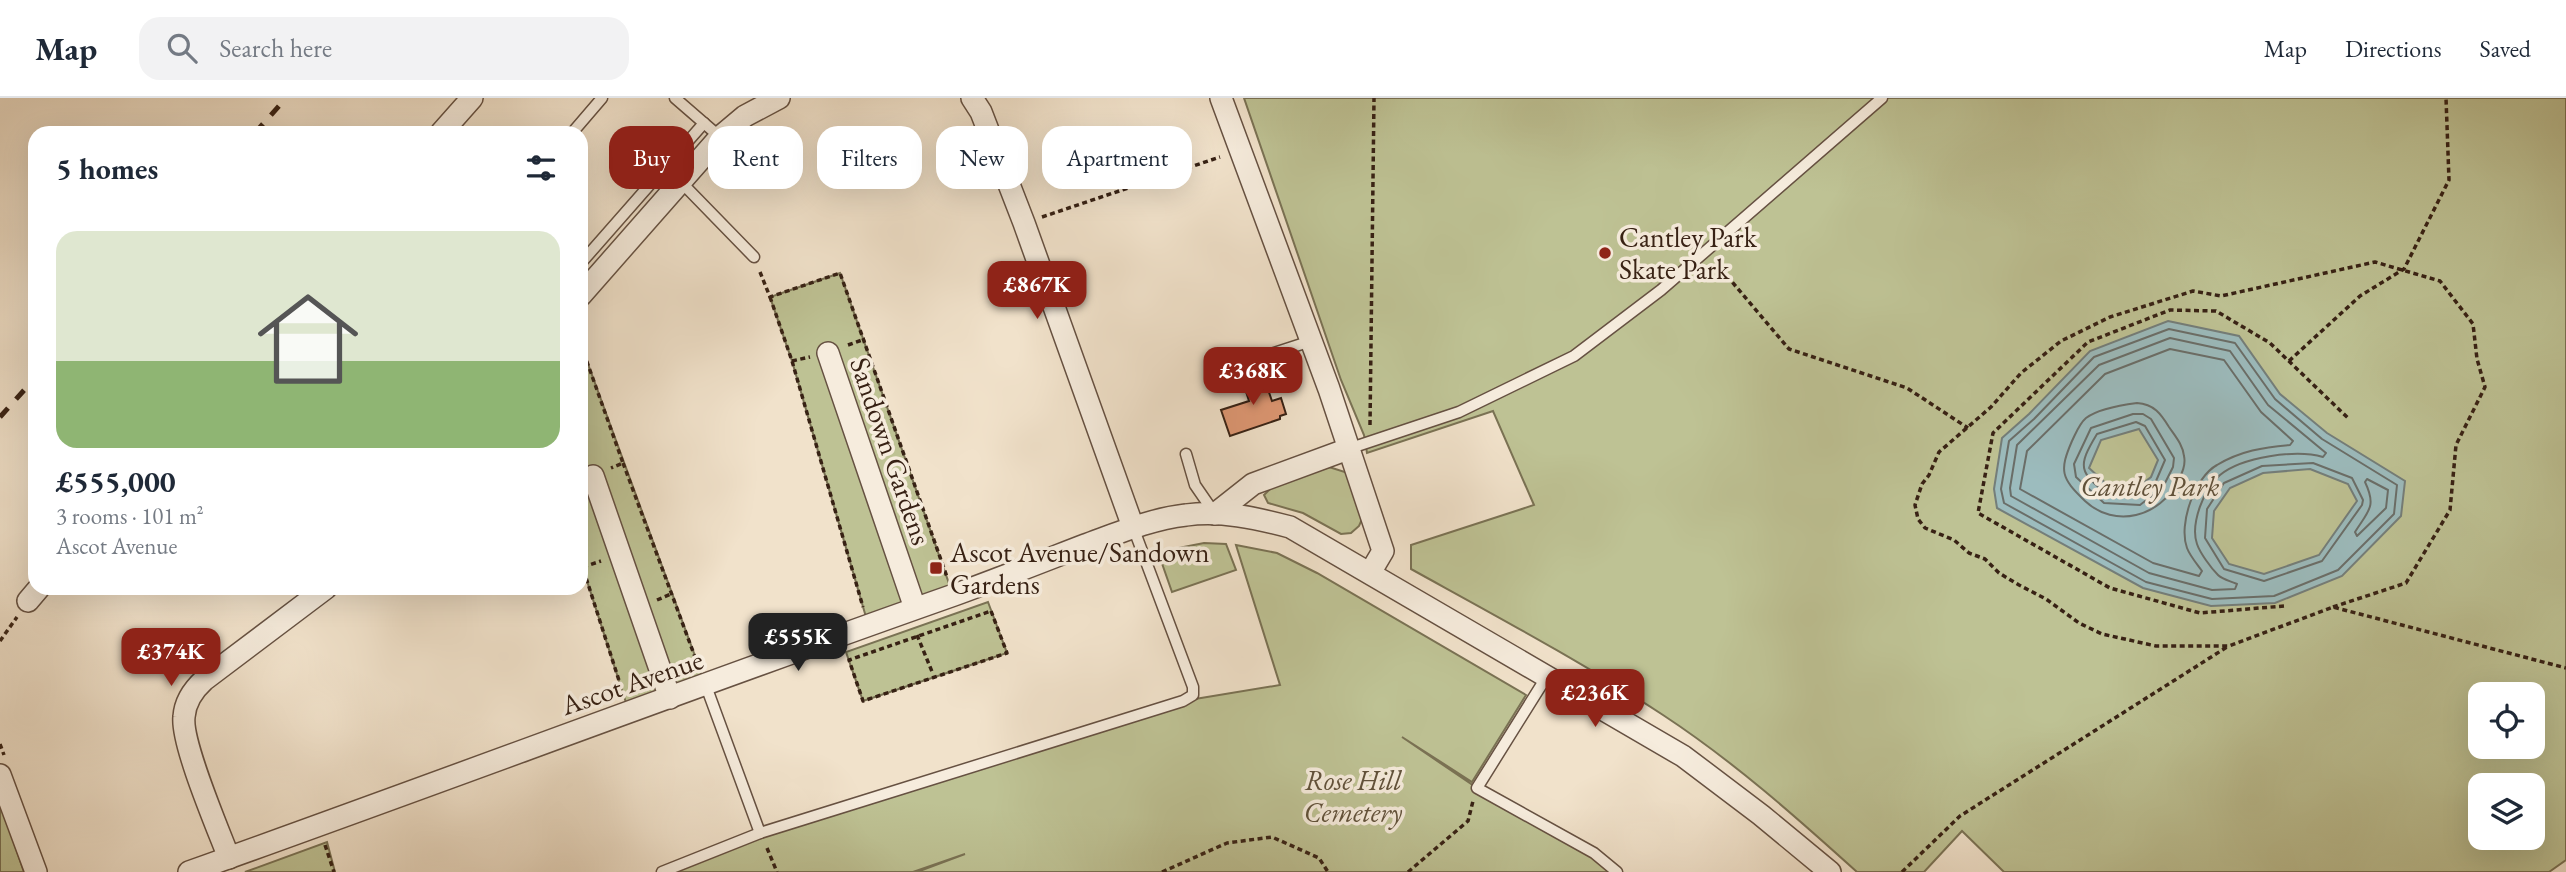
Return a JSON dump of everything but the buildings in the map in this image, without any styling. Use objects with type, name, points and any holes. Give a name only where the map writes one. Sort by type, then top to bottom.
[{"type":"street","points":[[447,126],[472,98]]},
{"type":"street","points":[[721,126],[779,98]]},
{"type":"street","points":[[972,98],[982,112],[1024,223],[1133,527]]},
{"type":"street","points":[[1221,98],[1311,341],[1383,551],[1370,573]]},
{"type":"street","points":[[694,159],[708,136]]},
{"type":"street","points":[[588,284],[673,189]]},
{"type":"street","name":"Sandown Gardens","points":[[828,352],[911,609]]},
{"type":"street","points":[[1215,514],[1253,484],[1348,449]]},
{"type":"street","points":[[593,476],[670,698]]},
{"type":"street","name":"Ascot Avenue","points":[[189,872],[706,686],[1133,527],[1185,515],[1215,514],[1260,519],[1290,527],[1547,676],[1683,756],[1830,872]]},
{"type":"street","points":[[229,858],[187,743],[183,719],[187,703],[193,691],[204,680],[317,595]]},
{"type":"street","points":[[0,775],[36,872]]},
{"type":"lane","points":[[578,126],[602,98]]},
{"type":"lane","points":[[675,98],[708,127]]},
{"type":"lane","points":[[1348,449],[1459,412],[1574,356],[1661,290],[1882,98]]},
{"type":"lane","points":[[588,257],[708,134]]},
{"type":"lane","points":[[688,189],[754,257]]},
{"type":"lane","points":[[1212,373],[1311,341]]},
{"type":"lane","points":[[1186,454],[1195,485],[1215,514]]},
{"type":"lane","points":[[662,872],[760,833],[1183,701],[1193,695],[1193,687],[1133,527]]},
{"type":"lane","points":[[1547,676],[1477,788],[1594,853],[1617,872]]},
{"type":"lane","points":[[706,686],[760,833]]},
{"type":"path","points":[[1370,442],[1374,98]]},
{"type":"path","points":[[2289,361],[2360,296],[2404,269],[2449,180],[2446,98]]},
{"type":"path","points":[[1024,223],[1239,151]]},
{"type":"path","points":[[1706,250],[1789,349],[1907,388],[1968,428]]},
{"type":"path","points":[[754,257],[792,361],[868,624]]},
{"type":"path","points":[[1902,872],[1960,816],[2229,646],[2406,583],[2450,510],[2456,445],[2485,387],[2477,359],[2473,324],[2440,281],[2375,262],[2221,296],[2193,291],[2110,317],[2061,341],[2021,373],[1992,407],[1939,452],[1922,484],[1916,505],[1918,519],[1925,528],[1954,540],[1969,554],[1985,559],[1999,573],[2046,599],[2079,623],[2102,634],[2156,646],[2229,646]]},
{"type":"path","points":[[770,297],[841,273],[953,595]]},
{"type":"path","points":[[2284,606],[2200,613],[2110,588],[1978,513],[1993,433],[2088,342],[2170,310],[2216,311],[2270,343],[2349,419]]},
{"type":"path","points":[[588,365],[706,686]]},
{"type":"path","points":[[593,476],[623,463]]},
{"type":"path","points":[[588,584],[629,712]]},
{"type":"path","points":[[0,641],[33,595]]},
{"type":"path","points":[[2333,607],[2566,668]]},
{"type":"path","points":[[911,609],[918,637],[933,674]]},
{"type":"path","points":[[991,611],[1007,653],[863,701],[849,660],[918,637],[991,611]]},
{"type":"path","points":[[1408,872],[1468,821],[1477,788]]},
{"type":"path","points":[[760,833],[777,872]]},
{"type":"path","points":[[1162,872],[1227,844],[1272,837],[1319,858],[1328,872]]},
{"type":"path","points":[[323,840],[334,872]]},
{"type":"green space","name":"Cantley Park","points":[[1244,98],[2566,98],[2566,860],[2549,872],[2004,872],[1962,831],[1924,872],[1857,872],[1739,770],[1663,715],[1570,658],[1411,569],[1411,545],[1534,505],[1493,411],[1367,453],[1364,435],[1341,380]]},
{"type":"green space","points":[[840,273],[953,595],[868,624],[792,361],[770,297]]},
{"type":"green space","points":[[588,364],[706,686],[629,712],[588,584]]},
{"type":"green space","points":[[1329,467],[1348,473],[1363,517],[1359,526],[1351,533],[1341,534],[1303,513],[1268,503],[1264,495],[1272,487]]},
{"type":"green space","points":[[1204,543],[1226,544],[1236,570],[1172,592],[1158,552]]},
{"type":"green space","name":"Rose Hill Cemetery","points":[[1236,545],[1277,553],[1317,573],[1526,695],[1472,782],[1402,737],[1477,788],[1617,872],[917,872],[965,854],[913,872],[662,872],[760,833],[1183,701],[1280,685]]},
{"type":"green space","points":[[988,602],[1007,653],[863,701],[846,652]]},
{"type":"green space","points":[[0,802],[24,872],[0,872]]},
{"type":"green space","points":[[327,842],[335,872],[245,872]]},
{"type":"water","points":[[2168,321],[2239,336],[2280,394],[2327,433],[2405,481],[2401,516],[2342,576],[2275,603],[2211,606],[2143,588],[1997,508],[1994,489],[2002,438],[2090,351]],"holes":[[[2139,429],[2158,460],[2151,477],[2134,490],[2111,488],[2089,468],[2101,440]],[[2310,469],[2348,484],[2357,501],[2319,555],[2264,574],[2229,564],[2212,538],[2214,511],[2230,488],[2263,473]]]},
{"type":"railway","points":[[261,126],[286,98]]},
{"type":"railway","points":[[0,417],[28,386]]},
{"type":"place","name":"Cantley Park Skate Park","points":[[1605,253]]},
{"type":"place","name":"Ascot Avenue/Sandown Gardens","points":[[936,568]]}]
